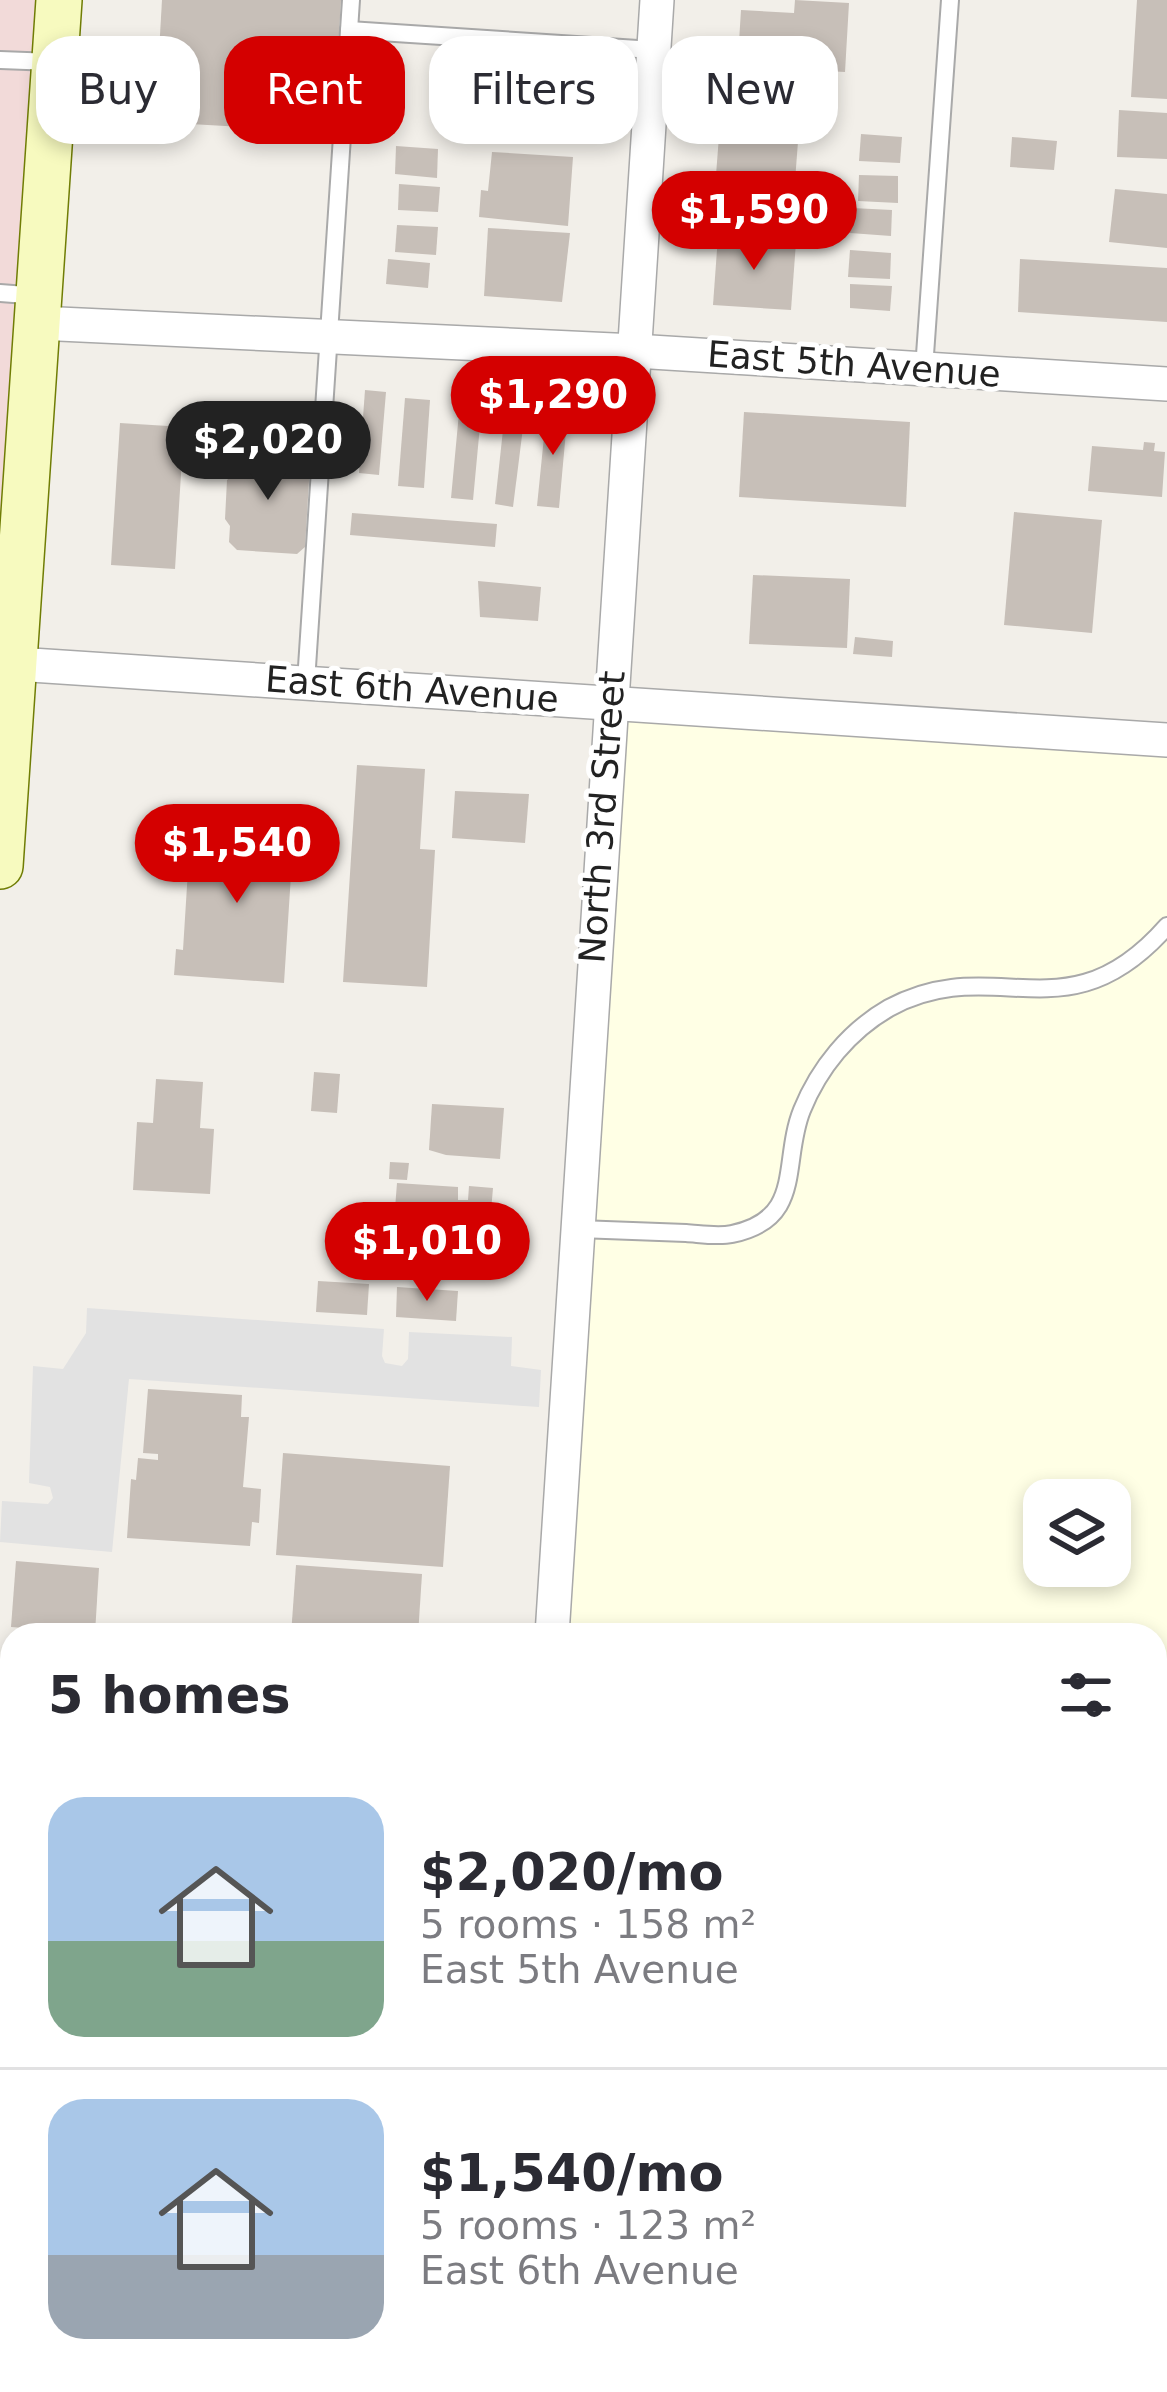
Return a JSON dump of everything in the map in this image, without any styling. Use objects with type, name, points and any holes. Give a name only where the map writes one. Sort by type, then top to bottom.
[{"type":"main road","points":[[56,36],[58,0]]},
{"type":"main road","points":[[0,866],[26,304],[45,144]]},
{"type":"street","name":"North 3rd Street","points":[[553,1623],[656,0]]},
{"type":"street","name":"East 5th Avenue","points":[[26,304],[330,337],[1167,384]]},
{"type":"street","name":"East 6th Avenue","points":[[8,663],[1167,740]]},
{"type":"lane","points":[[306,682],[351,0]]},
{"type":"lane","points":[[924,368],[950,0]]},
{"type":"lane","points":[[350,31],[653,50]]},
{"type":"lane","points":[[0,60],[36,61]]},
{"type":"lane","points":[[577,1228],[727,1235],[757,1227],[787,1192],[801,1112],[821,1071],[862,1026],[919,994],[945,988],[1054,991],[1082,986],[1110,975],[1142,953],[1167,926]]},
{"type":"shaded area","points":[[0,0],[56,0],[54,36],[36,36],[36,144],[46,144],[0,821]]},
{"type":"shaded area","points":[[609,702],[1167,740],[1167,1623],[553,1623]]},
{"type":"shaded area","points":[[87,1308],[384,1329],[385,1363],[402,1366],[408,1359],[409,1332],[512,1337],[511,1366],[541,1370],[539,1407],[129,1379],[112,1552],[0,1542],[2,1501],[48,1504],[53,1498],[50,1487],[29,1483],[33,1366],[63,1369],[86,1333]]},
{"type":"building","points":[[162,0],[341,0],[339,36],[224,36],[224,126],[200,125],[200,36],[160,36]]},
{"type":"building","points":[[795,0],[849,3],[845,72],[838,72],[838,36],[739,36],[741,10],[794,13]]},
{"type":"building","points":[[1137,0],[1167,0],[1167,99],[1131,97]]},
{"type":"building","points":[[1119,110],[1167,113],[1167,159],[1117,157]]},
{"type":"building","points":[[861,134],[902,137],[900,163],[859,161]]},
{"type":"building","points":[[1012,137],[1057,141],[1054,170],[1010,167]]},
{"type":"building","points":[[718,144],[798,144],[791,232],[712,227]]},
{"type":"building","points":[[396,146],[438,149],[437,178],[395,174]]},
{"type":"building","points":[[492,152],[573,157],[568,226],[479,217],[481,190],[488,191]]},
{"type":"building","points":[[859,175],[898,176],[898,203],[858,201]]},
{"type":"building","points":[[399,184],[440,187],[438,212],[398,210]]},
{"type":"building","points":[[1115,189],[1167,194],[1167,248],[1109,242]]},
{"type":"building","points":[[852,208],[892,210],[891,236],[850,233]]},
{"type":"building","points":[[397,225],[438,227],[436,255],[395,252]]},
{"type":"building","points":[[488,228],[570,233],[562,302],[484,296]]},
{"type":"building","points":[[718,236],[796,242],[791,310],[713,305]]},
{"type":"building","points":[[850,250],[891,253],[890,279],[848,277]]},
{"type":"building","points":[[388,259],[430,263],[428,288],[386,284]]},
{"type":"building","points":[[1020,259],[1167,268],[1167,322],[1018,312]]},
{"type":"building","points":[[850,284],[892,286],[890,311],[850,308]]},
{"type":"building","points":[[365,390],[386,392],[379,475],[359,473]]},
{"type":"building","points":[[405,398],[430,400],[424,488],[398,486]]},
{"type":"building","points":[[460,402],[482,404],[473,500],[451,498]]},
{"type":"building","points":[[506,402],[526,404],[513,507],[495,504]]},
{"type":"building","points":[[547,407],[568,409],[559,508],[537,506]]},
{"type":"building","points":[[744,412],[910,422],[906,507],[739,497]]},
{"type":"building","points":[[120,423],[184,427],[175,569],[111,565]]},
{"type":"building","points":[[1144,442],[1155,443],[1154,451],[1165,452],[1162,497],[1088,491],[1092,446],[1143,450]]},
{"type":"building","points":[[243,451],[304,456],[310,464],[305,547],[297,554],[237,550],[229,542],[227,480],[234,474],[235,457]]},
{"type":"building","points":[[1014,512],[1102,520],[1092,633],[1004,625]]},
{"type":"building","points":[[352,513],[497,524],[495,547],[350,535]]},
{"type":"building","points":[[753,575],[850,579],[847,648],[749,644]]},
{"type":"building","points":[[478,581],[541,587],[538,621],[480,617]]},
{"type":"building","points":[[855,637],[893,641],[892,657],[853,654]]},
{"type":"building","points":[[357,765],[425,769],[420,849],[435,850],[427,987],[343,982]]},
{"type":"building","points":[[455,791],[529,794],[525,843],[452,838]]},
{"type":"building","points":[[241,814],[248,821],[253,817],[264,828],[263,841],[293,844],[284,983],[174,975],[176,949],[183,950],[190,838],[214,840]]},
{"type":"building","points":[[314,1072],[340,1074],[337,1113],[311,1111]]},
{"type":"building","points":[[156,1079],[203,1082],[200,1128],[214,1129],[210,1194],[133,1190],[137,1122],[153,1123]]},
{"type":"building","points":[[432,1104],[504,1108],[500,1159],[429,1150]]},
{"type":"building","points":[[390,1162],[409,1163],[407,1180],[389,1179]]},
{"type":"building","points":[[397,1183],[458,1187],[458,1200],[468,1200],[469,1186],[493,1188],[491,1211],[500,1211],[499,1232],[490,1231],[489,1241],[393,1234]]},
{"type":"building","points":[[318,1281],[369,1284],[367,1315],[316,1312]]},
{"type":"building","points":[[397,1287],[458,1291],[456,1321],[396,1317]]},
{"type":"building","points":[[148,1389],[242,1395],[241,1417],[249,1417],[243,1487],[261,1489],[259,1523],[252,1522],[250,1546],[127,1538],[131,1479],[136,1480],[138,1458],[158,1460],[158,1454],[143,1453]]},
{"type":"building","points":[[283,1453],[450,1466],[443,1567],[276,1555]]},
{"type":"building","points":[[16,1561],[99,1568],[96,1623],[11,1623]]},
{"type":"building","points":[[296,1565],[422,1574],[419,1623],[292,1623]]}]
